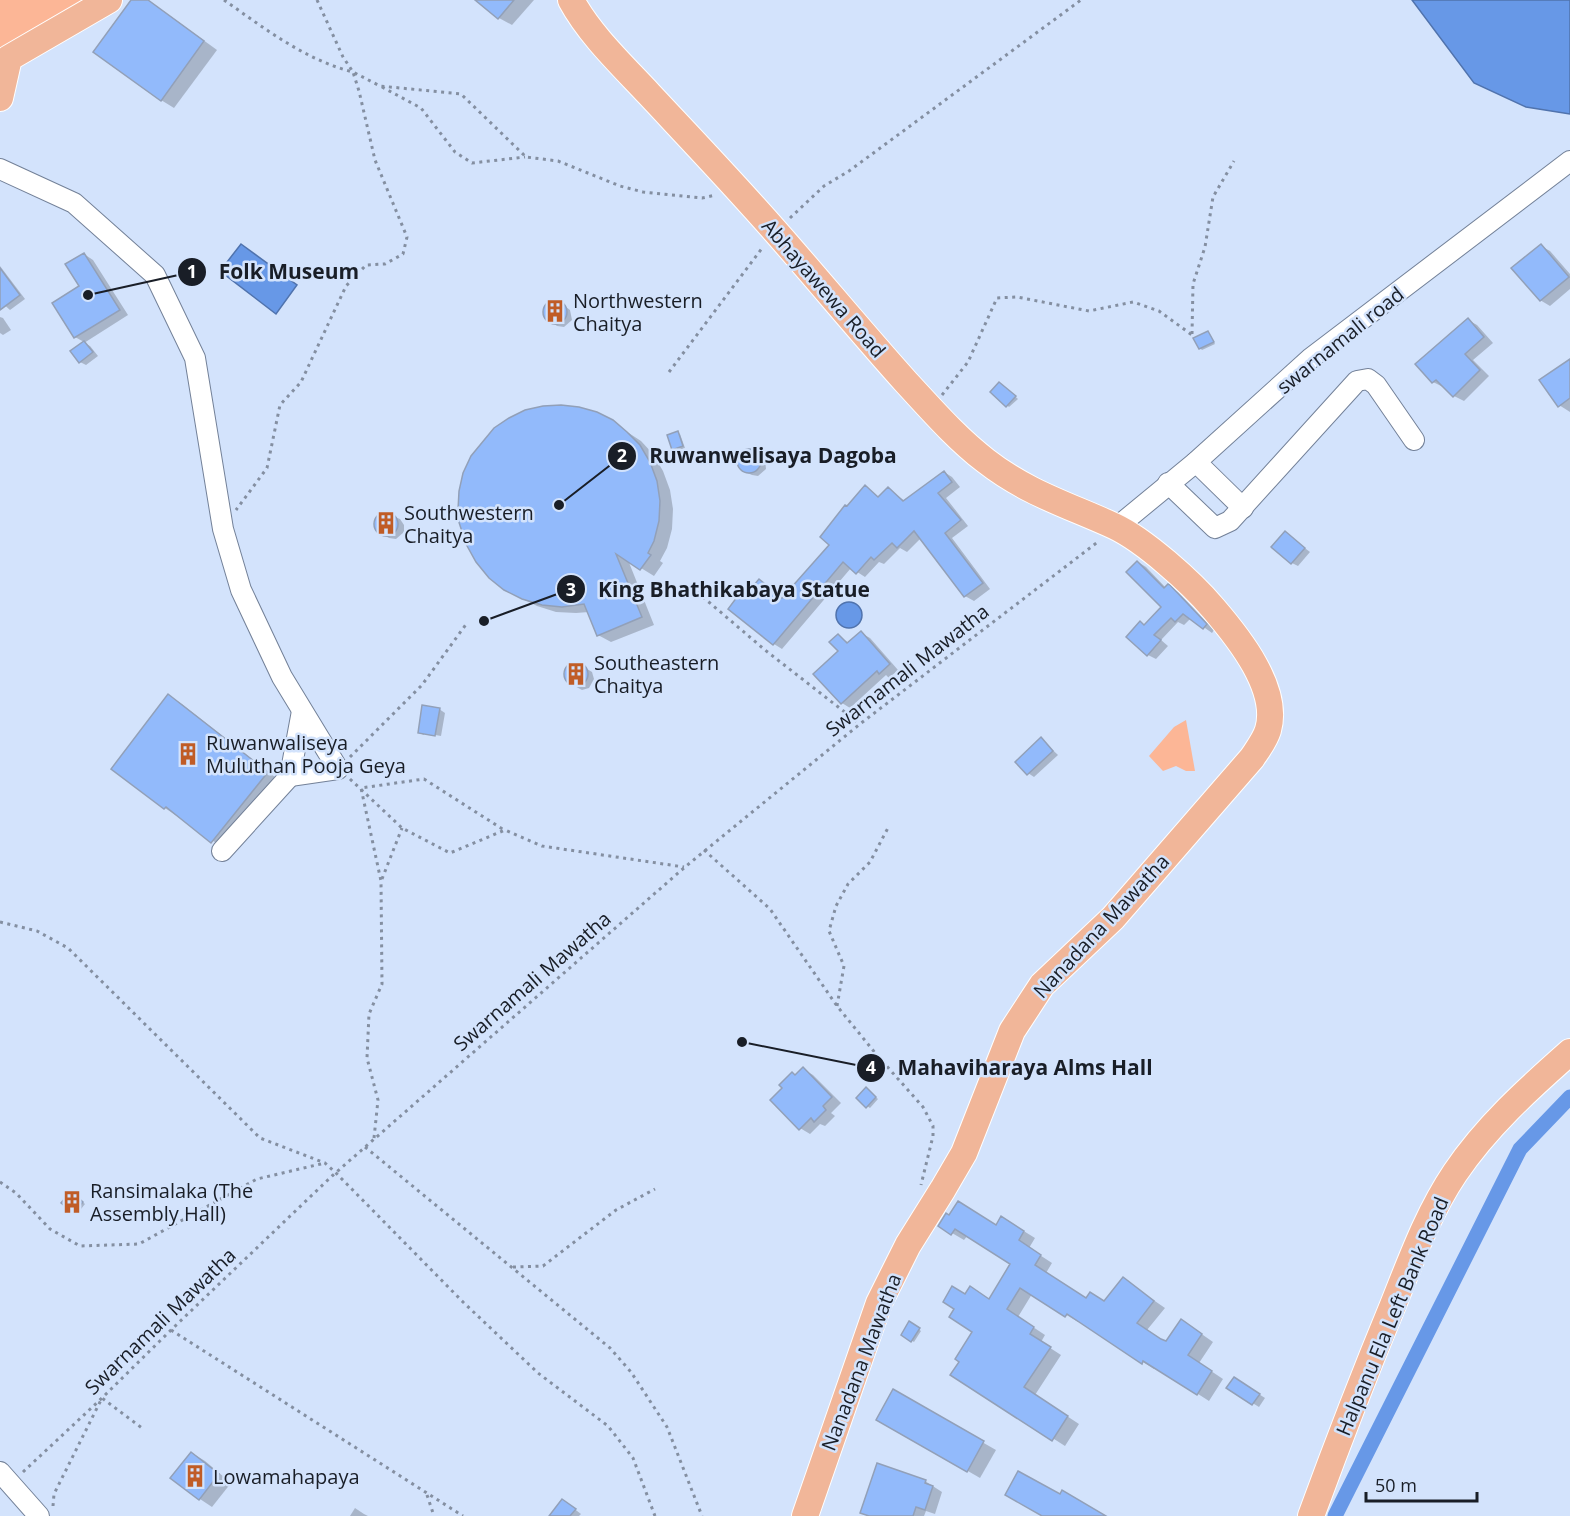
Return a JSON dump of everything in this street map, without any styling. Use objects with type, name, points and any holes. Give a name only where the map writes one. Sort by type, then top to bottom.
[{"type":"main road","points":[[0,98],[5,60],[109,0]]},
{"type":"main road","name":"Abhayawewa Road","points":[[571,0],[578,13],[620,63],[776,232],[930,408],[984,460],[1002,473],[1042,496],[1117,527]]},
{"type":"main road","name":"Nanadana Mawatha","points":[[805,1516],[879,1303],[908,1245],[964,1153],[1012,1031],[1042,985],[1113,918],[1139,890],[1252,758],[1268,730],[1270,706],[1268,692],[1230,630],[1192,585],[1117,527]]},
{"type":"main road","name":"Halpanu Ela Left Bank Road","points":[[1311,1516],[1358,1390],[1413,1254],[1440,1198],[1454,1174],[1497,1120],[1570,1052]]},
{"type":"street","name":"swarnamali road","points":[[1117,527],[1196,462],[1311,358],[1570,161]]},
{"type":"street","points":[[0,169],[74,203],[155,275],[195,358],[223,528],[241,590],[282,677],[338,769],[290,776]]},
{"type":"street","points":[[1168,483],[1215,528],[1230,521],[1357,381],[1368,379],[1376,385],[1414,440]]},
{"type":"street","points":[[1196,462],[1243,508]]},
{"type":"street","points":[[222,852],[290,776],[302,711]]},
{"type":"street","points":[[5,1478],[39,1516]]},
{"type":"path","points":[[224,0],[301,51],[332,67],[353,72],[421,108],[455,152],[472,163],[526,157],[558,161],[620,186],[643,192],[702,198],[718,195],[731,183]]},
{"type":"path","points":[[223,528],[267,468],[280,405],[301,382],[346,286],[366,265],[385,264],[403,254],[407,237],[375,160],[353,72],[343,57],[317,0]]},
{"type":"path","points":[[669,372],[776,232],[824,186],[849,171],[1081,0]]},
{"type":"path","points":[[380,86],[461,94],[526,157]]},
{"type":"path","points":[[930,408],[968,362],[997,297],[1017,297],[1089,311],[1134,302],[1159,311],[1192,335],[1192,284],[1205,247],[1213,197],[1234,161]]},
{"type":"path","name":"Swarnamali Mawatha","points":[[5,1478],[102,1398],[336,1173],[704,850],[860,724],[1117,527]]},
{"type":"path","points":[[697,592],[765,650],[860,724]]},
{"type":"path","points":[[467,623],[422,685],[338,769],[402,828],[450,853],[505,830]]},
{"type":"path","points":[[361,788],[424,779],[505,830],[542,846],[685,867]]},
{"type":"path","points":[[361,788],[381,881],[382,984],[369,1014],[367,1058],[378,1100],[374,1140]]},
{"type":"path","points":[[837,1006],[844,966],[830,931],[836,906],[848,884],[870,862],[889,826]]},
{"type":"path","points":[[381,881],[402,828]]},
{"type":"path","points":[[704,850],[770,909],[837,1006],[923,1107],[933,1126],[933,1136],[918,1194]]},
{"type":"path","points":[[0,922],[37,931],[68,948],[260,1138],[325,1163],[463,1302],[538,1372],[608,1426],[633,1458],[655,1516]]},
{"type":"path","points":[[365,1147],[610,1347],[631,1372],[667,1426],[702,1516]]},
{"type":"path","points":[[0,1182],[16,1193],[50,1229],[80,1246],[139,1244],[257,1179],[325,1163]]},
{"type":"path","points":[[511,1267],[543,1266],[616,1210],[655,1189]]},
{"type":"path","points":[[171,1330],[463,1516]]},
{"type":"path","points":[[52,1516],[54,1494],[102,1398],[142,1428]]},
{"type":"path","points":[[426,1493],[434,1516]]},
{"type":"shaded area","points":[[0,0],[91,0],[0,51]]},
{"type":"shaded area","points":[[1186,720],[1195,771],[1186,771],[1176,766],[1163,771],[1149,756],[1174,727]]},
{"type":"water","points":[[1412,0],[1570,0],[1570,114],[1526,107],[1474,83]]},
{"type":"water","points":[[241,244],[297,285],[276,314],[220,271]]},
{"type":"water","points":[[849,602],[859,605],[862,615],[859,625],[849,628],[839,625],[836,615],[839,605]]},
{"type":"building","points":[[131,0],[148,0],[204,41],[161,101],[93,52]]},
{"type":"building","points":[[475,0],[514,0],[498,19]]},
{"type":"building","points":[[1541,244],[1569,277],[1540,301],[1511,268]]},
{"type":"building","points":[[84,253],[120,310],[74,338],[52,303],[79,286],[65,264]]},
{"type":"building","points":[[0,268],[20,295],[0,310]]},
{"type":"building","name":"Northwestern Chaitya","points":[[555,300],[564,303],[567,312],[564,321],[555,324],[546,321],[543,312],[546,303]]},
{"type":"building","points":[[1468,318],[1484,337],[1465,354],[1480,370],[1453,397],[1436,380],[1432,383],[1415,364]]},
{"type":"building","points":[[1208,331],[1214,342],[1199,349],[1193,338]]},
{"type":"building","points":[[84,341],[93,352],[79,363],[70,351]]},
{"type":"building","points":[[1570,359],[1570,398],[1558,407],[1539,380]]},
{"type":"building","points":[[999,382],[1016,396],[1006,407],[990,392]]},
{"type":"building","points":[[561,405],[597,412],[613,420],[640,445],[657,481],[660,501],[659,521],[648,553],[651,555],[640,570],[616,554],[642,617],[597,636],[584,604],[562,607],[542,605],[504,590],[489,578],[476,562],[466,544],[455,510],[458,510],[463,473],[471,456],[494,428],[525,410]]},
{"type":"building","points":[[678,431],[683,446],[672,450],[667,435]]},
{"type":"building","points":[[749,449],[758,452],[761,461],[758,470],[749,473],[740,470],[737,461],[740,452]]},
{"type":"building","points":[[944,471],[952,482],[938,493],[961,520],[945,533],[983,583],[964,597],[914,531],[897,548],[892,543],[874,560],[871,557],[856,574],[843,562],[773,645],[728,609],[743,589],[748,592],[759,579],[782,598],[829,545],[820,537],[845,505],[847,506],[865,485],[878,497],[888,487],[903,501]]},
{"type":"building","name":"Southwestern Chaitya","points":[[381,512],[391,512],[398,519],[398,529],[391,536],[381,536],[374,529],[374,519]]},
{"type":"building","points":[[1285,531],[1305,548],[1291,564],[1271,547]]},
{"type":"building","points":[[1137,561],[1164,588],[1170,585],[1207,624],[1203,629],[1183,614],[1175,622],[1171,618],[1154,635],[1161,640],[1147,656],[1126,637],[1140,621],[1144,625],[1161,607],[1126,572]]},
{"type":"building","points":[[861,631],[890,664],[879,674],[877,671],[841,704],[813,674],[838,651],[829,642],[838,634],[847,643]]},
{"type":"building","name":"Southeastern Chaitya","points":[[576,662],[585,665],[588,674],[585,683],[576,686],[567,683],[564,674],[567,665]]},
{"type":"building","points":[[168,694],[268,772],[211,843],[166,807],[164,809],[111,769]]},
{"type":"building","points":[[422,705],[440,708],[435,736],[418,733]]},
{"type":"building","points":[[1041,737],[1053,751],[1027,775],[1015,762]]},
{"type":"building","points":[[803,1067],[832,1097],[823,1106],[826,1110],[814,1122],[811,1118],[799,1130],[770,1100],[782,1088],[779,1085],[792,1072],[795,1075]]},
{"type":"building","points":[[866,1087],[876,1097],[866,1108],[856,1098]]},
{"type":"building","name":"Ransimalaka (The Assembly Hall)","points":[[71,1191],[83,1202],[73,1213],[61,1203]]},
{"type":"building","points":[[958,1201],[996,1225],[1001,1216],[1024,1231],[1019,1240],[1041,1255],[1035,1265],[1086,1298],[1090,1292],[1104,1301],[1123,1277],[1154,1301],[1137,1323],[1161,1339],[1166,1341],[1181,1319],[1202,1334],[1188,1355],[1212,1371],[1197,1395],[1143,1361],[1142,1364],[1067,1314],[1065,1317],[1020,1288],[1007,1309],[1034,1327],[1030,1334],[1051,1347],[1024,1387],[1068,1416],[1052,1441],[950,1375],[959,1362],[955,1359],[972,1332],[949,1317],[954,1309],[943,1302],[952,1286],[965,1294],[970,1286],[989,1299],[1010,1264],[955,1229],[951,1235],[938,1226],[946,1213],[949,1215]]},
{"type":"building","points":[[909,1321],[920,1328],[911,1342],[901,1335]]},
{"type":"building","points":[[1234,1377],[1260,1394],[1252,1405],[1226,1388]]},
{"type":"building","points":[[893,1389],[984,1441],[967,1472],[876,1420]]},
{"type":"building","name":"Lowamahapaya","points":[[191,1452],[219,1474],[199,1500],[170,1478]]},
{"type":"building","points":[[877,1463],[926,1480],[925,1483],[933,1486],[925,1510],[916,1507],[913,1516],[869,1516],[860,1513]]},
{"type":"building","points":[[1018,1471],[1060,1494],[1062,1490],[1106,1516],[1042,1516],[1005,1495]]},
{"type":"building","points":[[562,1499],[576,1509],[570,1516],[549,1516]]},
{"type":"waterway","points":[[1335,1516],[1520,1149],[1570,1097]]},
{"type":"place","name":"Folk Museum","points":[[88,295]]},
{"type":"place","name":"Northwestern Chaitya","points":[[555,311]]},
{"type":"place","name":"Ruwanwelisaya Dagoba","points":[[559,505]]},
{"type":"place","name":"Southwestern Chaitya","points":[[386,523]]},
{"type":"place","name":"King Bhathikabaya Statue","points":[[484,621]]},
{"type":"place","name":"Southeastern Chaitya","points":[[576,674]]},
{"type":"place","name":"Ruwanwaliseya Muluthan Pooja Geya","points":[[188,754]]},
{"type":"place","name":"Mahaviharaya Alms Hall","points":[[742,1042]]},
{"type":"place","name":"Ransimalaka (The Assembly Hall)","points":[[72,1202]]},
{"type":"place","name":"Lowamahapaya","points":[[195,1476]]}]
